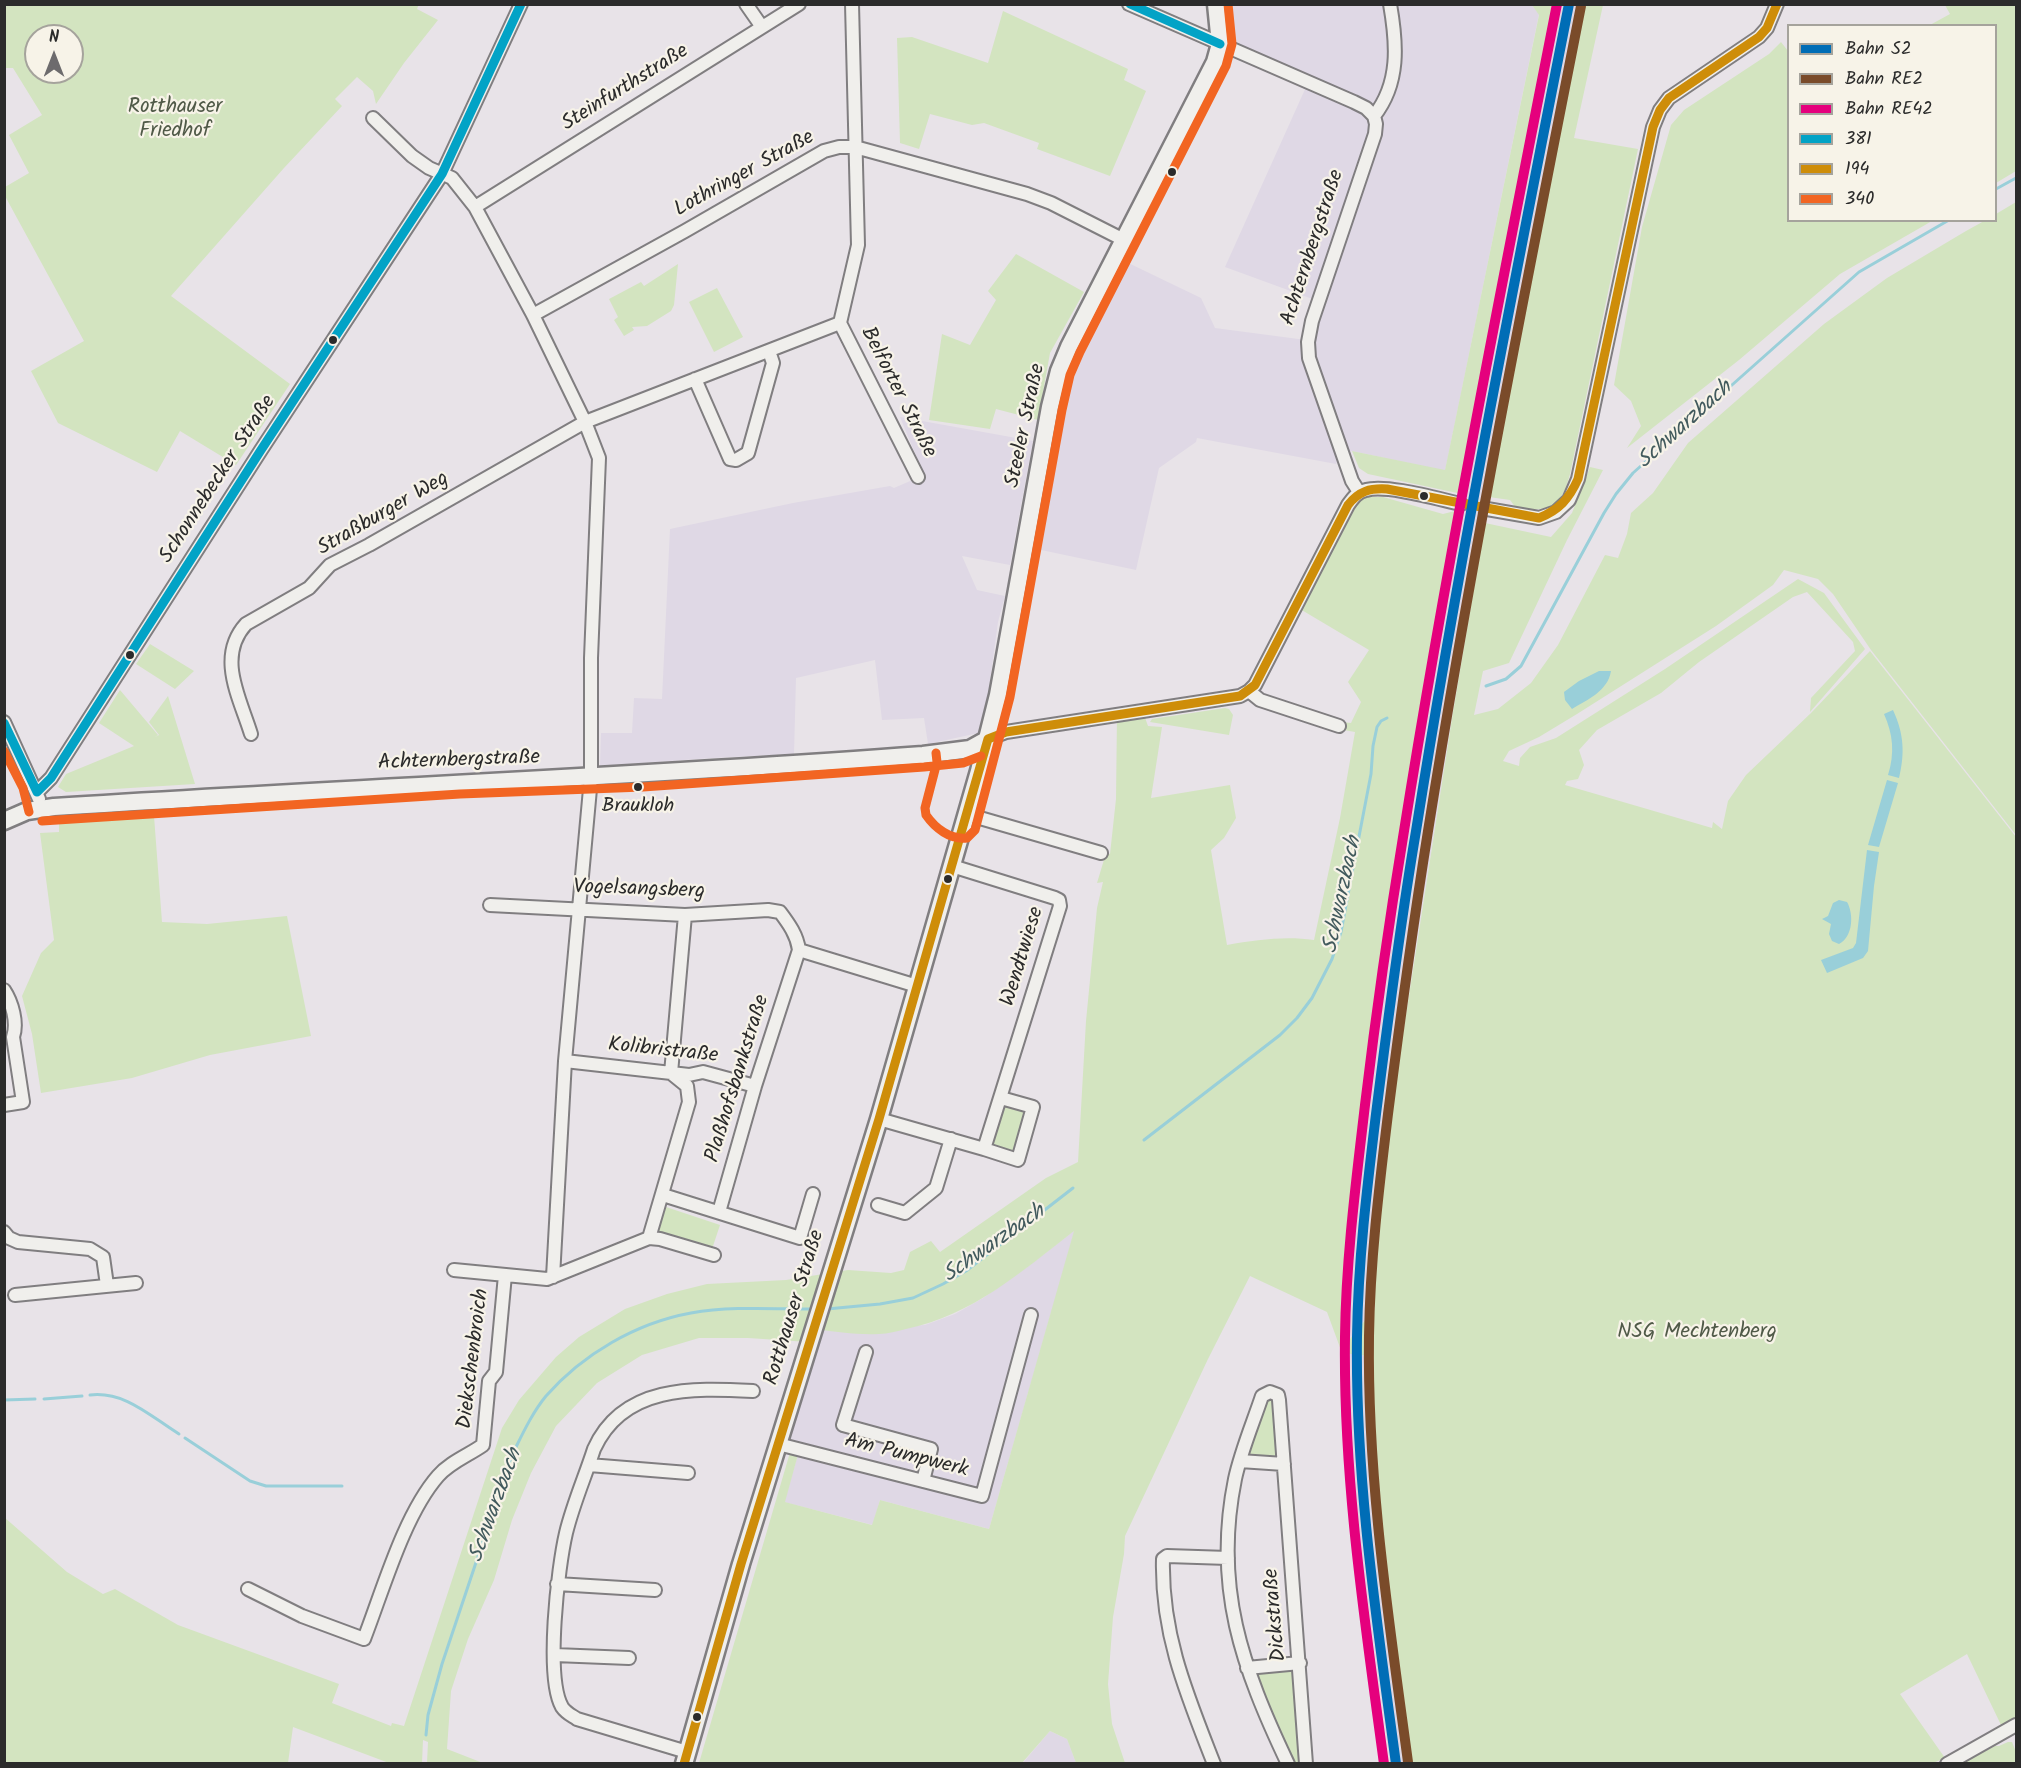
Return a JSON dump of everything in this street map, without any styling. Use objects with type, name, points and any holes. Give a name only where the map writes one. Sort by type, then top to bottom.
[{"type":"main road","name":"Steeler Straße","points":[[952,866],[998,695],[1056,382],[1069,347],[1210,71],[1220,44],[1216,4]]},
{"type":"main road","name":"Achternbergstraße","points":[[4,821],[38,809],[459,782],[591,778],[923,755],[970,749],[988,739]]},
{"type":"main road","name":"Rotthauser Straße","points":[[685,1758],[741,1564],[879,1119],[952,866]]},
{"type":"street","name":"Schonnebecker Straße","points":[[37,792],[51,778],[261,450],[442,174],[521,4]]},
{"type":"street","points":[[746,4],[762,27]]},
{"type":"street","name":"Steinfurthstraße","points":[[475,207],[799,4]]},
{"type":"street","name":"Belforter Straße","points":[[852,4],[858,245],[840,323],[918,477]]},
{"type":"street","points":[[1129,4],[1354,102],[1366,108],[1374,116]]},
{"type":"street","name":"Achternbergstraße","points":[[1359,492],[1352,481],[1311,367],[1308,342],[1312,321],[1375,134],[1374,116],[1385,99],[1393,78],[1395,42],[1390,4]]},
{"type":"street","points":[[1487,509],[1539,518],[1556,512],[1569,500],[1578,479],[1597,398],[1653,127],[1660,110],[1669,98],[1759,37],[1767,28],[1777,4]]},
{"type":"street","points":[[373,118],[412,156],[452,178],[475,207],[533,315],[585,422],[599,458],[591,657],[591,778],[565,1061],[553,1277]]},
{"type":"street","name":"Lothringer Straße","points":[[533,315],[824,151],[839,147],[855,147],[1027,194],[1052,203],[1124,240]]},
{"type":"street","name":"Straßburger Weg","points":[[251,734],[230,670],[230,657],[238,633],[246,624],[309,588],[330,565],[585,422],[840,323]]},
{"type":"street","points":[[695,380],[730,459],[736,460],[748,453],[773,363],[769,351]]},
{"type":"street","points":[[1339,726],[1260,700],[1249,691],[1255,685],[1348,505],[1359,492],[1374,488],[1461,504]]},
{"type":"street","name":"Achternbergstraße","points":[[988,739],[1006,732],[1240,696],[1249,691]]},
{"type":"street","points":[[4,722],[10,748],[37,792],[38,809]]},
{"type":"street","points":[[966,814],[1101,853]]},
{"type":"street","name":"Wendtwiese","points":[[952,866],[1055,898],[1059,900],[1060,906],[984,1149]]},
{"type":"street","name":"Vogelsangsberg","points":[[490,905],[645,915],[685,915],[752,910],[780,912],[790,925],[799,950]]},
{"type":"street","points":[[649,1238],[689,1102],[687,1086],[671,1073],[685,915]]},
{"type":"street","points":[[799,950],[917,986]]},
{"type":"street","name":"Plaßhofsbankstraße","points":[[719,1212],[755,1086],[799,950]]},
{"type":"street","points":[[4,990],[13,1012],[16,1030],[13,1037],[23,1102],[4,1105]]},
{"type":"street","name":"Kolibristraße","points":[[565,1061],[689,1075],[703,1072],[755,1086]]},
{"type":"street","points":[[879,1119],[1018,1160],[1033,1107],[1001,1098]]},
{"type":"street","points":[[878,1205],[905,1213],[936,1188],[951,1139]]},
{"type":"street","points":[[663,1194],[800,1239],[813,1194]]},
{"type":"street","points":[[4,1232],[9,1238],[18,1242],[90,1249],[98,1252],[103,1257],[108,1285]]},
{"type":"street","points":[[454,1270],[547,1279],[649,1238],[660,1239],[714,1255]]},
{"type":"street","name":"Diekschenbroich","points":[[248,1589],[302,1616],[364,1640],[403,1537],[425,1496],[438,1475],[483,1445],[489,1381],[496,1372],[505,1275]]},
{"type":"street","points":[[15,1295],[136,1283]]},
{"type":"street","name":"Am Pumpwerk","points":[[778,1444],[982,1496],[1031,1315]]},
{"type":"street","points":[[866,1352],[843,1425],[931,1449],[923,1481]]},
{"type":"street","points":[[685,1758],[577,1719],[566,1712],[557,1693],[555,1655],[557,1584],[566,1531],[599,1438],[609,1424],[629,1406],[656,1395],[685,1391],[753,1391]]},
{"type":"street","name":"Dickstraße","points":[[1240,1461],[1262,1396],[1270,1392],[1278,1395],[1306,1764]]},
{"type":"street","points":[[1284,1464],[1240,1461],[1230,1510],[1228,1558],[1233,1612],[1247,1668],[1288,1764]]},
{"type":"street","points":[[589,1465],[688,1473]]},
{"type":"street","points":[[1214,1764],[1177,1668],[1170,1640],[1164,1607],[1163,1559],[1167,1556],[1228,1558]]},
{"type":"street","points":[[557,1584],[655,1590]]},
{"type":"street","points":[[555,1655],[629,1658]]},
{"type":"street","points":[[1247,1668],[1300,1663]]},
{"type":"street","points":[[1947,1764],[2016,1725]]},
{"type":"shaded area","points":[[1229,5],[1532,5],[1539,14],[1445,471],[1352,451],[1341,452],[1336,464],[1197,438],[1196,442],[1159,468],[1136,570],[1027,547],[1059,383],[1118,258],[1201,298],[1215,328],[1306,340],[1318,301],[1225,267],[1311,76],[1234,42]]},
{"type":"shaded area","points":[[1555,5],[1585,5],[1489,497],[1453,712],[1402,1035],[1383,1179],[1377,1305],[1348,1341],[1348,1295],[1373,1030],[1424,681],[1459,510]]},
{"type":"shaded area","points":[[900,417],[1033,441],[1010,565],[962,556],[977,590],[1005,596],[998,622],[983,732],[928,744],[924,718],[882,720],[875,660],[796,678],[794,754],[600,766],[601,733],[632,733],[634,698],[662,699],[670,529],[793,503],[890,486],[894,488],[924,475]]},
{"type":"shaded area","points":[[1075,1230],[989,1529],[880,1500],[873,1525],[784,1502],[799,1451],[779,1444],[815,1329],[925,1325],[955,1314],[983,1298]]},
{"type":"shaded area","points":[[1350,1353],[1370,1356],[1374,1468],[1410,1763],[1390,1763],[1362,1560],[1353,1466]]},
{"type":"shaded area","points":[[1050,1731],[1067,1739],[1076,1763],[1022,1764]]},
{"type":"green space","name":"Rotthauser Friedhof","points":[[419,4],[417,9],[438,20],[404,63],[376,104],[373,91],[357,77],[335,99],[342,106],[171,296],[290,384],[236,465],[180,431],[157,472],[58,423],[31,371],[84,341],[5,196],[5,187],[29,173],[9,135],[42,115],[13,68],[5,68],[5,5]]},
{"type":"green space","points":[[1532,5],[1555,5],[1462,494],[1368,474],[1359,468],[1352,451],[1445,470],[1539,15]]},
{"type":"green space","points":[[1585,5],[1603,5],[1574,138],[1638,149],[1567,485],[1563,494],[1553,505],[1538,509],[1516,508],[1510,500],[1489,497]]},
{"type":"green space","points":[[1945,5],[2016,5],[2016,171],[1997,182],[1997,24],[1932,24],[1950,14]]},
{"type":"green space","points":[[1003,11],[1128,69],[1124,80],[1146,91],[1110,176],[1037,149],[1039,143],[984,123],[972,125],[930,114],[919,149],[900,143],[897,38],[912,37],[988,63]]},
{"type":"green space","points":[[1781,42],[1787,50],[1787,222],[1930,222],[1840,274],[1739,360],[1627,448],[1641,426],[1631,401],[1614,385],[1642,227],[1671,125],[1684,110],[1769,54]]},
{"type":"green space","name":"NSG Mechtenberg","points":[[2016,202],[2016,835],[1871,650],[1833,594],[1818,579],[1784,570],[1773,585],[1716,626],[1539,737],[1509,751],[1503,761],[1519,766],[1520,758],[1530,747],[1556,738],[1665,669],[1798,579],[1824,593],[1865,649],[1810,712],[1811,698],[1855,651],[1853,642],[1807,592],[1793,597],[1699,662],[1661,693],[1597,730],[1579,750],[1584,765],[1578,779],[1567,781],[1565,785],[1712,828],[1713,822],[1722,829],[1728,801],[1746,775],[1811,713],[1870,651],[2016,837],[2016,1717],[2001,1725],[1967,1654],[1900,1694],[1945,1758],[1933,1763],[1410,1763],[1374,1468],[1370,1356],[1342,1353],[1327,1312],[1250,1276],[1208,1359],[1125,1536],[1113,1617],[1108,1684],[1112,1724],[1125,1763],[1076,1763],[1067,1739],[1050,1731],[1022,1763],[699,1763],[791,1449],[799,1451],[785,1502],[872,1525],[880,1500],[989,1529],[1074,1231],[1035,1262],[975,1303],[930,1322],[882,1334],[855,1334],[815,1329],[808,1342],[699,1338],[642,1355],[597,1383],[556,1426],[531,1473],[512,1520],[494,1580],[468,1639],[451,1691],[447,1749],[483,1763],[427,1763],[428,1742],[423,1740],[422,1763],[389,1763],[293,1727],[288,1763],[5,1763],[4,1517],[67,1572],[103,1594],[115,1589],[178,1625],[339,1684],[332,1703],[391,1726],[392,1723],[404,1726],[502,1428],[519,1400],[556,1357],[579,1337],[625,1309],[667,1294],[707,1284],[786,1280],[848,1270],[891,1273],[904,1270],[910,1252],[931,1241],[940,1252],[1046,1178],[1078,1162],[1086,1021],[1097,908],[1103,882],[1097,883],[1106,853],[1110,854],[1116,799],[1117,715],[1143,712],[1148,726],[1162,727],[1151,798],[1230,785],[1236,818],[1224,838],[1211,850],[1227,945],[1260,940],[1314,940],[1340,818],[1355,732],[1338,729],[1342,722],[1351,723],[1361,702],[1348,682],[1369,650],[1300,609],[1353,506],[1366,497],[1383,497],[1443,514],[1459,510],[1424,681],[1373,1030],[1348,1295],[1349,1340],[1375,1308],[1375,1227],[1393,1085],[1397,1073],[1485,523],[1551,537],[1572,513],[1590,467],[1603,470],[1509,663],[1483,671],[1474,715],[1498,709],[1531,683],[1558,645],[1605,555],[1618,558],[1627,534],[1631,513],[1653,493],[1688,443],[1824,324],[1887,278],[1966,231],[1982,222],[1997,222],[1997,213]]},
{"type":"green space","points":[[1016,254],[1084,292],[1050,353],[1038,420],[996,409],[990,429],[929,420],[942,334],[970,345],[996,300],[988,291]]},
{"type":"green space","points":[[678,264],[674,305],[671,311],[647,326],[632,327],[634,330],[624,336],[614,320],[618,317],[609,299],[641,282],[644,286]]},
{"type":"green space","points":[[717,288],[743,337],[714,352],[689,302]]},
{"type":"green space","points":[[150,644],[194,671],[175,689],[136,664]]},
{"type":"green space","points":[[120,690],[158,735],[155,737],[159,735],[149,722],[168,696],[195,784],[66,792],[58,787],[66,774],[134,746],[99,723]]},
{"type":"green space","points":[[1229,709],[1233,715],[1229,735],[1150,722],[1152,719]]},
{"type":"green space","points":[[154,816],[162,922],[207,924],[287,916],[311,1036],[210,1055],[132,1078],[41,1093],[32,1034],[22,996],[41,953],[54,940],[40,833],[59,832],[59,821]]},
{"type":"green space","points":[[1003,1106],[1026,1113],[1014,1153],[991,1146]]},
{"type":"green space","points":[[666,1207],[720,1225],[712,1249],[658,1231]]},
{"type":"green space","points":[[1274,1399],[1278,1455],[1275,1458],[1249,1456],[1267,1400]]},
{"type":"green space","points":[[1294,1670],[1300,1763],[1294,1762],[1256,1677],[1256,1672]]},
{"type":"green space","points":[[2012,1742],[2016,1752],[2016,1763],[1961,1763],[1995,1746]]},
{"type":"water","points":[[1599,671],[1611,671],[1606,684],[1596,694],[1572,709],[1565,700],[1564,692]]},
{"type":"water","points":[[1893,710],[1902,744],[1899,778],[1888,775],[1892,759],[1892,744],[1884,714]]},
{"type":"water","points":[[1887,780],[1898,783],[1879,847],[1868,845]]},
{"type":"water","points":[[1867,850],[1879,852],[1868,951],[1863,958],[1827,973],[1821,960],[1853,948],[1856,943]]},
{"type":"water","points":[[1839,900],[1847,902],[1851,913],[1851,925],[1844,941],[1839,944],[1832,941],[1829,934],[1831,924],[1822,919],[1828,916],[1833,903]]},
{"type":"waterway","name":"Schwarzbach","points":[[1997,188],[2016,178]]},
{"type":"waterway","name":"Schwarzbach","points":[[1486,686],[1506,679],[1521,666],[1604,513],[1633,473],[1859,272],[1946,222]]},
{"type":"waterway","name":"Schwarzbach","points":[[1144,1140],[1280,1035],[1312,998],[1332,959],[1341,932],[1371,774],[1377,727],[1387,718]]},
{"type":"waterway","name":"Schwarzbach","points":[[827,1309],[913,1298],[943,1284],[966,1271],[1073,1188]]},
{"type":"waterway","name":"Schwarzbach","points":[[426,1735],[428,1715],[442,1664],[512,1455],[546,1396],[594,1354],[612,1342],[650,1324],[691,1313],[721,1309],[814,1309]]},
{"type":"waterway","points":[[90,1395],[103,1395],[126,1401],[179,1434]]},
{"type":"waterway","points":[[44,1399],[82,1396]]},
{"type":"waterway","points":[[4,1400],[35,1399]]},
{"type":"waterway","points":[[185,1438],[250,1481],[266,1486],[342,1486]]},
{"type":"tunnel","points":[[1461,504],[1487,509]]},
{"type":"rail line","name":"RE42","points":[[1384,1764],[1351,1498],[1345,1391],[1345,1337],[1352,1221],[1383,968],[1421,727],[1477,417],[1557,4]]},
{"type":"rail line","name":"S2","points":[[1396,1764],[1363,1498],[1357,1391],[1359,1281],[1363,1225],[1394,972],[1433,727],[1489,417],[1569,4]]},
{"type":"rail line","name":"RE2","points":[[1408,1762],[1375,1496],[1369,1390],[1371,1280],[1375,1225],[1407,972],[1445,728],[1501,418],[1581,6]]},
{"type":"transit line","name":"381","points":[[37,792],[51,778],[261,450],[442,174],[521,4]]},
{"type":"transit line","name":"381","points":[[1130,4],[1220,44]]},
{"type":"transit line","name":"340","points":[[936,753],[937,762],[925,808],[926,815],[949,835],[967,838],[975,830],[1010,697],[1070,375],[1226,66],[1232,44],[1228,4]]},
{"type":"transit line","name":"194","points":[[988,739],[1006,732],[1240,696],[1255,685],[1348,505],[1356,496],[1365,491],[1387,489],[1539,518],[1563,503],[1578,479],[1653,127],[1660,110],[1669,98],[1759,37],[1767,28],[1777,4]]},
{"type":"transit line","name":"381","points":[[4,723],[37,792]]},
{"type":"transit line","name":"194","points":[[684,1764],[741,1564],[879,1119],[988,739]]},
{"type":"transit line","name":"340","points":[[4,751],[23,788],[29,812]]},
{"type":"transit line","name":"340","points":[[42,821],[460,794],[643,787],[924,767],[963,763],[981,756]]},
{"type":"place","name":"Braukloh","points":[[638,787]]}]
